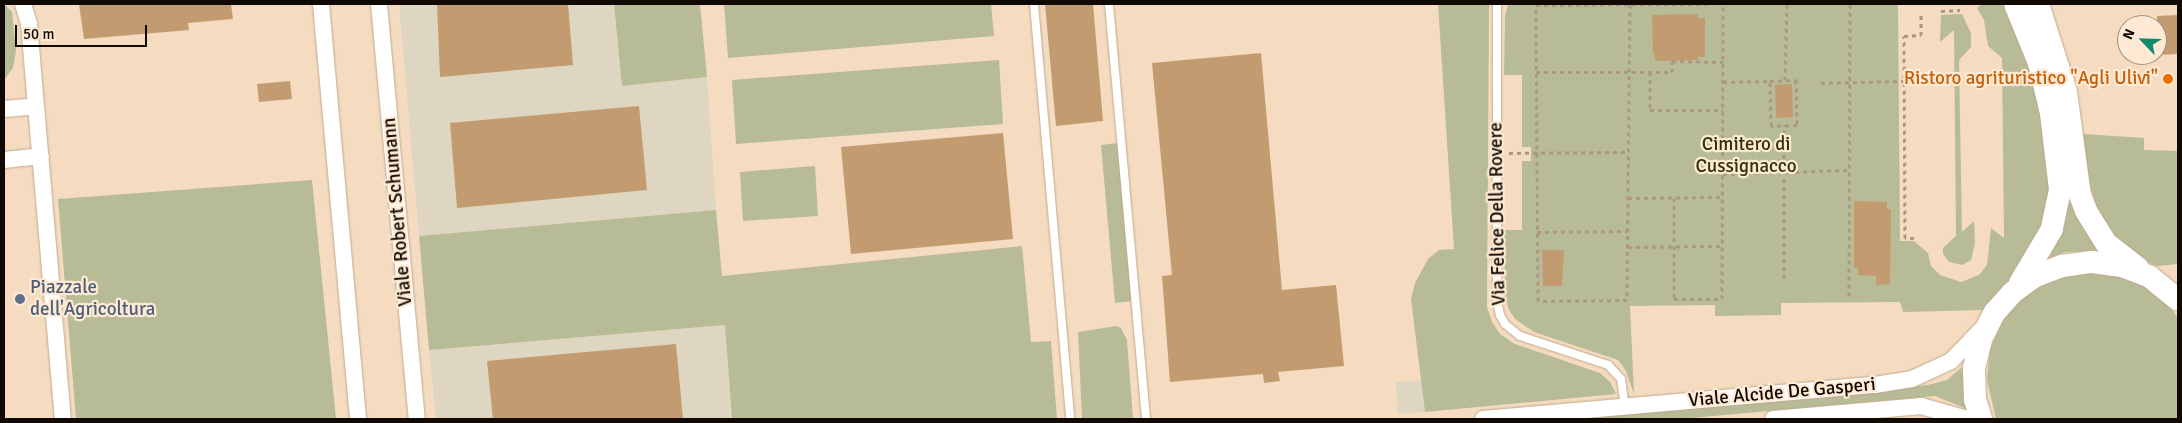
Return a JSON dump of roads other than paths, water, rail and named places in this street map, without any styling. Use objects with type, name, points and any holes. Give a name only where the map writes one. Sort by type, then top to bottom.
[{"type":"main road","points":[[1981,419],[1975,399],[1974,368],[1981,339],[1995,312],[2030,270],[2052,229],[2060,190],[2049,105],[2039,63],[2015,4]]},
{"type":"main road","points":[[2038,4],[2066,92],[2080,195],[2086,211],[2108,244],[2168,286]]},
{"type":"main road","points":[[2012,293],[2033,277],[2062,266],[2092,262],[2122,266],[2168,286]]},
{"type":"street","points":[[22,4],[29,24],[63,419]]},
{"type":"street","points":[[321,4],[358,419]]},
{"type":"street","name":"Viale Robert Schumann","points":[[379,4],[417,419]]},
{"type":"street","points":[[4,110],[36,106]]},
{"type":"street","points":[[4,160],[41,156]]},
{"type":"street","name":"Viale Alcide De Gasperi","points":[[1483,419],[1912,379],[1951,361],[1968,346],[1995,312]]},
{"type":"street","name":"Viale Alcide De Gasperi","points":[[1773,419],[1921,406],[1967,419]]},
{"type":"lane","points":[[1034,4],[1070,419]]},
{"type":"lane","points":[[1109,4],[1146,419]]},
{"type":"lane","name":"Via Felice Della Rovere","points":[[1497,4],[1497,291],[1500,315],[1505,324],[1520,336],[1608,365],[1620,379],[1625,407]]},
{"type":"place","name":"Ristoro agrituristico \"Agli Ulivi\"","points":[[2168,79]]},
{"type":"place","name":"Piazzale dell'Agricoltura","points":[[20,299]]},
{"type":"park label","name":"Cimitero di Cussignacco","points":[[1746,156]]}]
